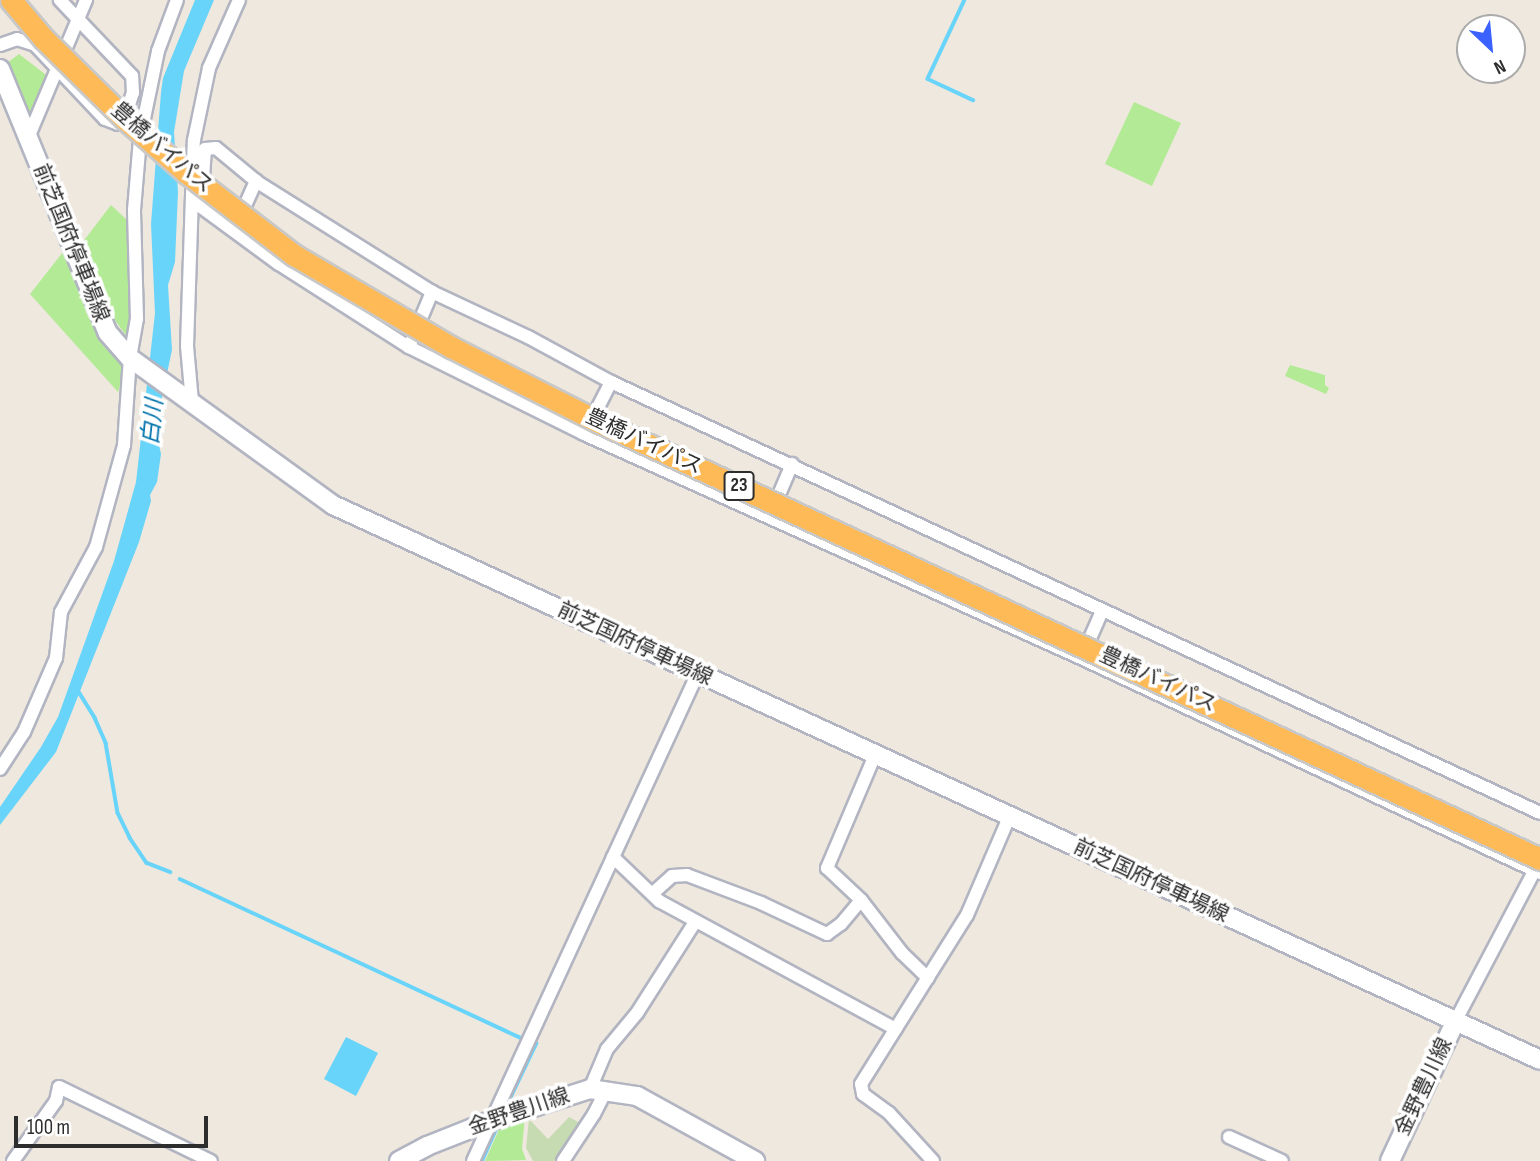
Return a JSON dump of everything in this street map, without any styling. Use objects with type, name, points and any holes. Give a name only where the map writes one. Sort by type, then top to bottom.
[{"type":"highway","name":"豊橋バイパス","points":[[11,0],[44,39],[116,110],[187,173],[294,255],[451,347],[597,421],[1539,866]]},
{"type":"highway","name":"豊橋バイパス","points":[[23,0],[133,115],[194,169],[301,250],[458,342],[600,413],[966,580],[1540,850]]},
{"type":"main road","name":"前芝国府停車場線","points":[[0,69],[108,332],[132,360],[333,505],[1455,1022]]},
{"type":"main road","name":"金野豊川線","points":[[1390,1161],[1455,1022],[1540,1060]]},
{"type":"main road","name":"金野豊川線","points":[[399,1161],[427,1146],[493,1119],[598,1091],[638,1097],[755,1161]]},
{"type":"street","points":[[0,45],[10,40],[27,41],[105,118],[118,124],[123,122],[133,93],[132,76],[60,0]]},
{"type":"street","points":[[28,138],[86,0]]},
{"type":"street","points":[[0,769],[24,732],[56,658],[61,612],[96,547],[124,444],[137,319],[134,210],[140,138],[158,51],[177,0]]},
{"type":"street","points":[[188,399],[187,346],[194,140],[209,68],[239,0]]},
{"type":"street","points":[[1455,1022],[1539,866],[584,434],[409,347],[232,232],[201,207],[205,149],[216,148],[256,181],[432,292],[528,337],[611,382],[1540,813]]},
{"type":"street","points":[[232,232],[256,181]]},
{"type":"street","points":[[409,347],[432,292]]},
{"type":"street","points":[[584,434],[611,382]]},
{"type":"street","points":[[769,517],[792,464]]},
{"type":"street","points":[[1082,658],[1102,611]]},
{"type":"street","points":[[473,1161],[698,673]]},
{"type":"street","points":[[875,755],[827,868],[861,900],[902,953],[928,978]]},
{"type":"street","points":[[933,1161],[889,1113],[863,1094],[861,1084],[967,915],[1010,815]]},
{"type":"street","points":[[613,857],[652,894],[695,922],[764,955],[896,1028]]},
{"type":"street","points":[[652,894],[672,876],[687,875],[761,903],[827,934],[841,924],[861,900]]},
{"type":"street","points":[[563,1161],[594,1114],[607,1049],[637,1013],[695,922]]},
{"type":"street","points":[[13,1161],[56,1101],[59,1087],[211,1161]]},
{"type":"street","points":[[1229,1137],[1282,1161]]},
{"type":"green space","points":[[19,54],[50,78],[31,122],[7,63]]},
{"type":"green space","points":[[1134,102],[1181,123],[1152,186],[1105,164]]},
{"type":"green space","points":[[111,205],[126,219],[134,320],[130,341],[109,312],[82,243]]},
{"type":"green space","points":[[63,252],[100,338],[126,365],[118,392],[30,294]]},
{"type":"green space","points":[[1290,365],[1325,375],[1325,385],[1329,388],[1326,394],[1285,376]]},
{"type":"green space","points":[[525,1115],[522,1149],[526,1160],[485,1161],[502,1123]]},
{"type":"green space","points":[[569,1117],[582,1124],[557,1161],[533,1161],[526,1148],[529,1119],[548,1139]]},
{"type":"water","name":"白川","points":[[195,0],[214,0],[184,71],[174,132],[178,192],[175,262],[168,285],[172,350],[161,402],[164,428],[159,445],[161,454],[157,482],[150,495],[151,501],[139,542],[56,752],[0,825],[0,807],[58,717],[114,561],[136,482],[155,313],[151,224],[161,92],[163,78]]},
{"type":"water","points":[[346,1037],[378,1053],[356,1096],[324,1079]]},
{"type":"waterway","points":[[965,0],[928,79],[973,100]]},
{"type":"waterway","points":[[79,692],[106,743],[118,813],[130,838],[147,863],[170,872]]},
{"type":"waterway","points":[[180,879],[523,1039]]},
{"type":"waterway","points":[[506,1107],[536,1044],[534,1043]]},
{"type":"waterway","points":[[482,1161],[498,1125]]}]
